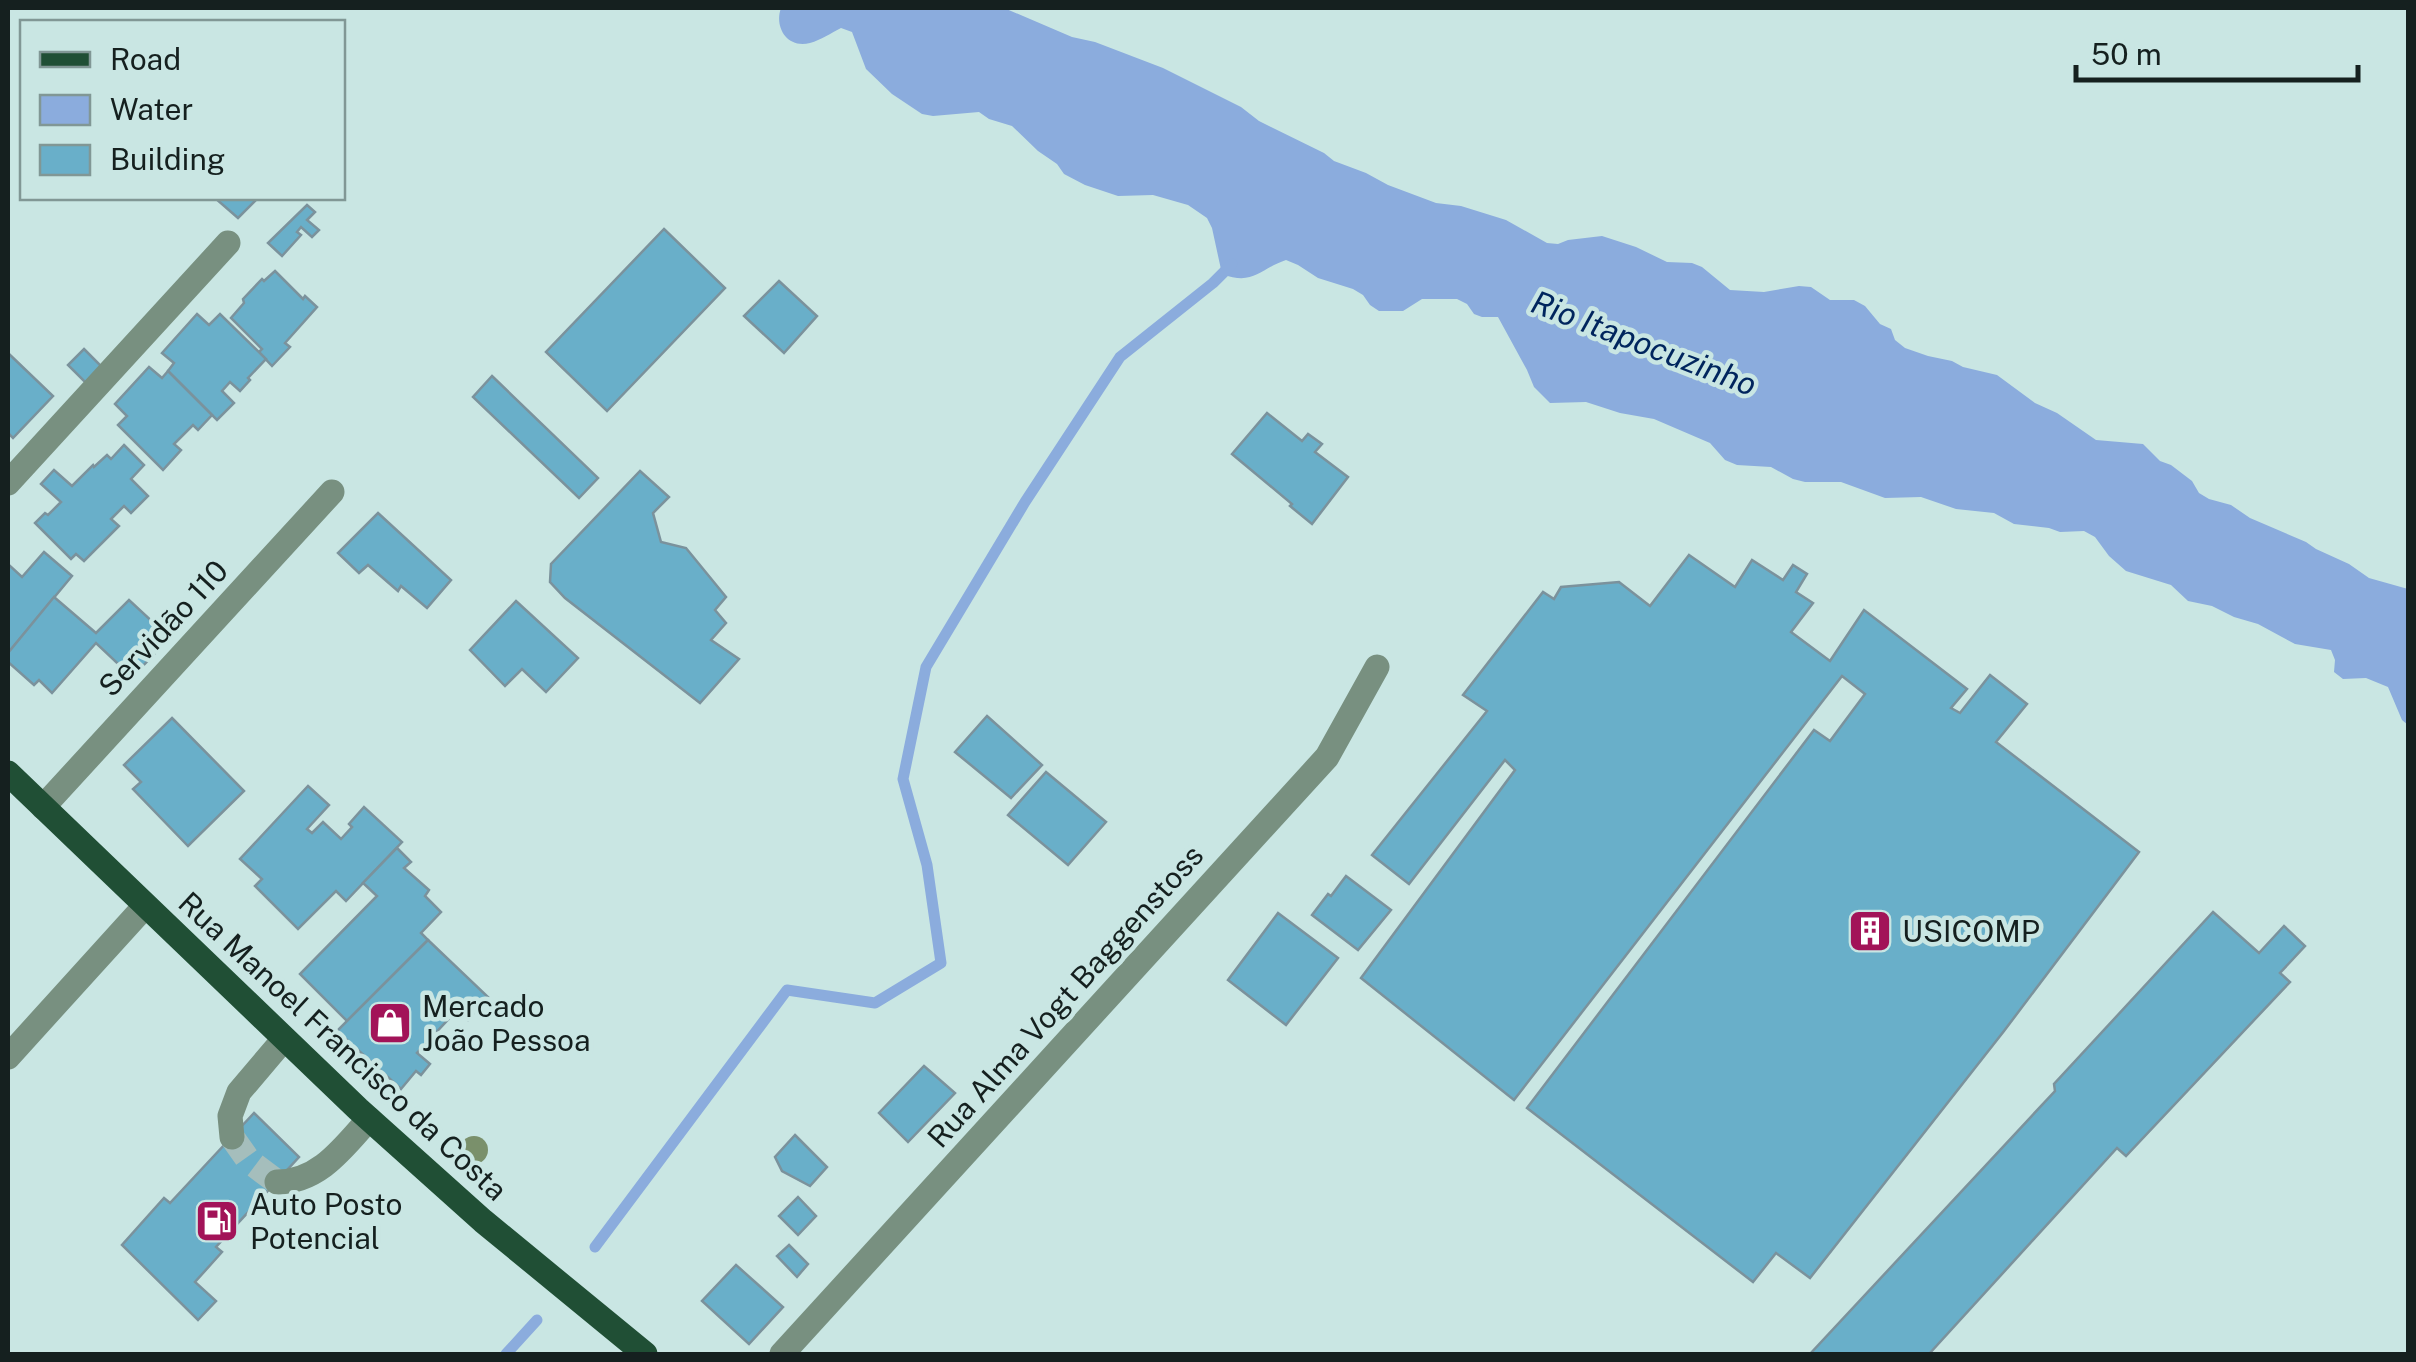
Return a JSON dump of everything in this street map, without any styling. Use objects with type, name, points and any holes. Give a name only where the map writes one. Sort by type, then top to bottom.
[{"type":"main road","name":"Rua Manoel Francisco da Costa","points":[[8,773],[369,1119],[484,1221],[645,1354]]},
{"type":"street","points":[[8,483],[228,243]]},
{"type":"street","name":"Servidão 110","points":[[43,807],[332,492]]},
{"type":"street","name":"Rua Alma Vogt Baggenstoss","points":[[782,1354],[1328,757],[1377,667]]},
{"type":"street","points":[[8,1057],[145,906]]},
{"type":"street","points":[[232,1137],[230,1116],[239,1092],[284,1039]]},
{"type":"street","points":[[277,1182],[307,1177],[369,1119]]},
{"type":"water","name":"Rio Itapocuzinho","points":[[781,8],[1004,8],[1072,37],[1163,68],[1241,107],[1259,121],[1334,161],[1388,185],[1436,203],[1506,220],[1547,243],[1602,236],[1667,262],[1702,267],[1730,290],[1764,292],[1799,286],[1811,287],[1830,300],[1854,300],[1891,329],[1895,340],[1905,348],[1997,375],[2096,440],[2143,444],[2209,499],[2231,505],[2250,518],[2306,542],[2369,578],[2408,589],[2408,725],[2388,687],[2366,678],[2343,679],[2334,672],[2331,650],[2295,644],[2258,624],[2188,601],[2171,585],[2126,571],[2095,537],[2084,531],[2060,532],[2014,524],[1994,513],[1956,509],[1921,497],[1885,498],[1841,482],[1805,482],[1771,467],[1737,465],[1725,460],[1710,443],[1654,419],[1586,402],[1550,403],[1534,387],[1498,317],[1474,314],[1457,299],[1422,299],[1403,311],[1379,311],[1353,289],[1318,278],[1286,260],[1249,277],[1222,274],[1212,228],[1207,218],[1188,205],[1153,195],[1118,196],[1085,185],[1064,174],[1012,126],[979,112],[922,114],[892,94],[866,69],[852,32],[841,28],[810,43],[795,43],[781,29]]},
{"type":"building","points":[[217,200],[256,200],[238,218]]},
{"type":"building","points":[[307,205],[315,212],[307,220],[319,230],[312,237],[301,227],[297,232],[301,235],[282,256],[268,243]]},
{"type":"building","points":[[664,229],[725,288],[607,411],[546,352]]},
{"type":"building","points":[[275,271],[303,299],[305,296],[317,307],[285,343],[290,347],[272,366],[259,352],[262,349],[231,318],[243,299]]},
{"type":"building","points":[[779,281],[817,316],[784,353],[744,316]]},
{"type":"building","points":[[197,314],[209,325],[220,314],[266,359],[240,391],[230,382],[222,391],[234,403],[217,420],[168,371],[174,363],[162,353]]},
{"type":"building","points":[[84,349],[102,367],[87,384],[68,365]]},
{"type":"building","points":[[8,353],[53,396],[13,438],[8,433]]},
{"type":"building","points":[[149,367],[162,378],[168,371],[212,415],[198,430],[193,425],[174,444],[181,450],[163,470],[118,425],[127,416],[115,404]]},
{"type":"building","points":[[492,376],[598,478],[579,498],[473,397]]},
{"type":"building","points":[[1267,413],[1302,441],[1308,434],[1322,444],[1315,452],[1348,477],[1312,524],[1232,454]]},
{"type":"building","points":[[124,445],[144,465],[131,479],[148,496],[131,513],[124,506],[111,519],[119,526],[84,561],[76,554],[71,559],[35,523],[61,502],[41,484],[54,470],[72,486],[93,465],[107,455],[111,459]]},
{"type":"building","points":[[640,471],[669,497],[653,513],[661,542],[686,548],[726,597],[715,610],[726,623],[711,640],[739,659],[700,703],[565,598],[550,582],[551,564]]},
{"type":"building","points":[[378,513],[451,580],[427,608],[401,586],[398,591],[368,565],[359,573],[338,553]]},
{"type":"building","points":[[44,552],[72,576],[8,653],[8,564],[22,577]]},
{"type":"building","name":"USICOMP","points":[[1689,555],[1735,587],[1752,560],[1783,580],[1793,565],[1807,574],[1796,592],[1813,603],[1791,632],[1830,661],[1864,610],[1967,689],[1951,708],[1960,713],[1990,675],[2027,704],[1996,742],[2139,852],[1810,1278],[1776,1253],[1753,1282],[1527,1108],[1814,730],[1830,741],[1865,694],[1842,676],[1514,1100],[1361,978],[1515,770],[1505,760],[1409,884],[1372,855],[1487,711],[1463,695],[1543,592],[1554,599],[1561,587],[1619,582],[1650,606]]},
{"type":"building","points":[[54,597],[96,633],[129,600],[170,638],[132,677],[96,643],[52,693],[39,680],[34,685],[8,662],[8,653]]},
{"type":"building","points":[[516,601],[578,658],[546,692],[522,669],[505,686],[470,650]]},
{"type":"building","points":[[987,716],[1042,765],[1011,798],[955,752]]},
{"type":"building","points":[[172,718],[244,791],[188,846],[133,789],[141,782],[124,765]]},
{"type":"building","points":[[1046,772],[1106,822],[1068,865],[1008,815]]},
{"type":"building","points":[[308,786],[329,805],[307,829],[312,833],[323,822],[341,839],[364,807],[402,842],[346,901],[336,891],[298,929],[255,886],[262,879],[240,859]]},
{"type":"building","points":[[397,848],[411,862],[404,868],[429,890],[425,896],[441,912],[421,933],[428,940],[347,1021],[300,974],[377,896],[363,883]]},
{"type":"building","points":[[1346,876],[1391,910],[1358,950],[1312,915]]},
{"type":"building","points":[[2213,912],[2259,953],[2284,926],[2305,946],[2280,973],[2290,982],[2126,1156],[2117,1148],[1929,1354],[1810,1354],[2055,1091],[2054,1084]]},
{"type":"building","points":[[1278,913],[1338,958],[1286,1025],[1228,980]]},
{"type":"building","points":[[428,940],[488,997],[468,1020],[457,1010],[417,1053],[430,1064],[421,1075],[416,1071],[401,1089],[337,1031]]},
{"type":"building","points":[[924,1066],[955,1093],[908,1142],[879,1113]]},
{"type":"building","points":[[254,1113],[299,1157],[216,1247],[222,1252],[195,1282],[216,1301],[198,1320],[122,1245],[164,1198],[170,1203]]},
{"type":"building","points":[[795,1135],[827,1167],[810,1186],[782,1171],[775,1157]]},
{"type":"building","points":[[798,1197],[816,1216],[798,1235],[779,1216]]},
{"type":"building","points":[[789,1245],[808,1264],[797,1277],[777,1256]]},
{"type":"building","points":[[736,1265],[783,1307],[749,1344],[702,1301]]},
{"type":"waterway","points":[[595,1247],[787,990],[875,1003],[941,963],[927,865],[903,779],[926,667],[1025,502],[1120,357],[1232,264]]},
{"type":"waterway","points":[[506,1354],[537,1320]]},
{"type":"tunnel","points":[[232,1137],[249,1161],[277,1182]]},
{"type":"place","name":"USICOMP","points":[[1870,931]]},
{"type":"place","name":"Mercado João Pessoa","points":[[390,1023]]},
{"type":"place","name":"Auto Posto Potencial","points":[[217,1221]]}]
